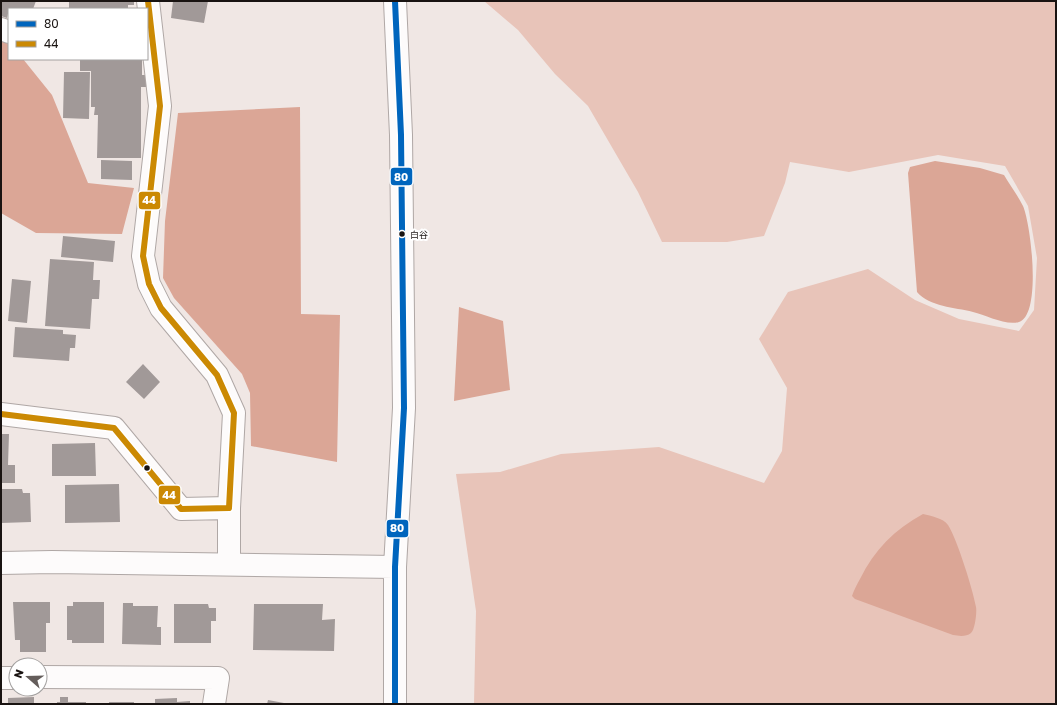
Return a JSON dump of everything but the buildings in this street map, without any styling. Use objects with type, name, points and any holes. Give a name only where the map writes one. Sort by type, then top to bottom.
[{"type":"street","points":[[148,1],[151,52],[160,106],[143,256],[149,284],[161,308],[216,375],[234,413],[229,508],[229,564]]},
{"type":"street","points":[[395,1],[401,135],[404,408],[395,567],[395,704]]},
{"type":"street","points":[[1,414],[114,428],[180,508],[229,508]]},
{"type":"street","points":[[1,563],[229,564],[395,567]]},
{"type":"street","points":[[48,677],[218,678],[214,704]]},
{"type":"shaded area","points":[[484,1],[1056,1],[1056,704],[474,704],[476,611],[456,474],[500,472],[561,454],[659,447],[764,483],[782,451],[787,388],[759,339],[788,292],[868,269],[915,300],[959,319],[1019,331],[1034,310],[1037,258],[1028,206],[1005,166],[938,155],[849,172],[790,162],[785,183],[764,236],[727,242],[662,242],[638,192],[588,106],[555,74],[518,30]]},
{"type":"shaded area","points":[[1,39],[8,44],[8,60],[24,60],[52,95],[88,183],[134,188],[122,234],[36,233],[1,213]]},
{"type":"shaded area","points":[[300,107],[301,314],[340,315],[337,462],[251,446],[250,393],[242,374],[174,298],[163,278],[165,221],[178,113]]},
{"type":"shaded area","points":[[935,161],[980,168],[1004,175],[1023,206],[1029,231],[1033,268],[1030,303],[1026,316],[1019,322],[1008,323],[973,312],[935,304],[922,297],[917,292],[908,173],[910,167]]},
{"type":"shaded area","points":[[459,307],[503,321],[510,390],[454,401]]},
{"type":"shaded area","points":[[923,514],[937,518],[948,525],[960,553],[972,589],[976,609],[974,628],[971,633],[967,635],[953,635],[855,599],[852,596],[866,568],[886,541],[903,526]]},
{"type":"transit line","name":"44","points":[[1,414],[114,428],[181,509],[229,508],[234,413],[217,375],[161,308],[149,284],[143,256],[160,106],[148,1]]},
{"type":"transit line","name":"80","points":[[395,1],[401,135],[404,408],[395,567],[395,704]]},
{"type":"place","name":"白谷","points":[[402,234]]}]
